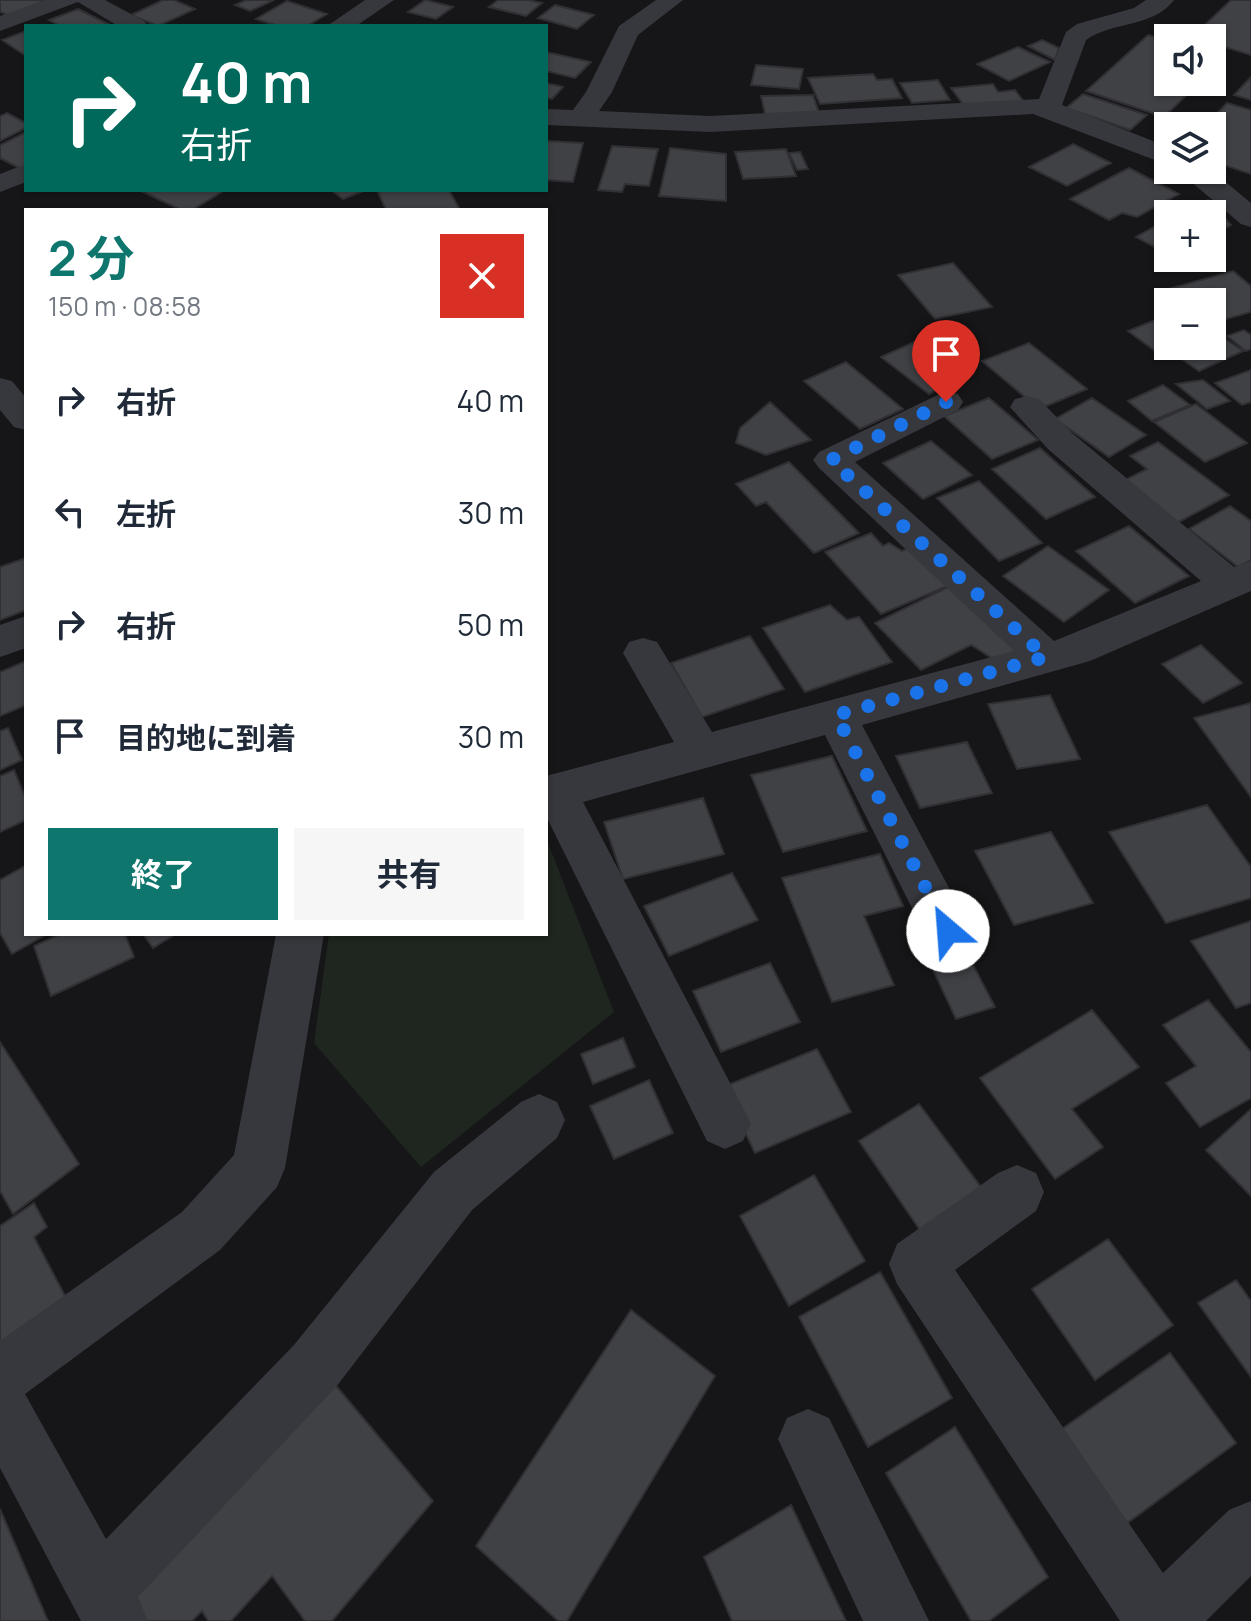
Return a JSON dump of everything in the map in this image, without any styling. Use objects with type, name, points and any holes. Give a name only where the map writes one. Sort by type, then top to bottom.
[{"type":"street","points":[[0,24],[67,0]]},
{"type":"street","points":[[88,0],[132,16]]},
{"type":"street","points":[[342,24],[382,0]]},
{"type":"street","points":[[581,118],[599,92],[628,31],[671,0]]},
{"type":"street","points":[[1048,108],[1075,37],[1086,29],[1142,13],[1162,0]]},
{"type":"street","points":[[548,117],[710,124],[1048,108],[1154,151]]},
{"type":"street","points":[[1213,184],[1251,218]]},
{"type":"street","points":[[0,389],[24,417]]},
{"type":"street","points":[[926,403],[831,460],[1046,657]]},
{"type":"street","points":[[725,1123],[551,793],[1076,650],[1241,580],[1060,441],[1027,407]]},
{"type":"street","points":[[0,642],[24,632]]},
{"type":"street","points":[[643,653],[702,752]]},
{"type":"street","points":[[836,715],[948,931]]},
{"type":"street","points":[[0,1376],[201,1231],[258,1168],[300,936]]},
{"type":"street","points":[[0,1408],[108,1607],[315,1366],[453,1191],[539,1120]]},
{"type":"street","points":[[1017,1192],[917,1264],[1159,1621],[1251,1532]]},
{"type":"street","points":[[808,1439],[897,1621]]},
{"type":"shaded area","points":[[548,843],[614,1012],[421,1167],[314,1043],[329,936],[548,936]]},
{"type":"building","points":[[0,0],[46,2],[14,17],[0,12]]},
{"type":"building","points":[[163,0],[174,0],[195,9],[162,24],[153,24],[131,15]]},
{"type":"building","points":[[246,0],[274,0],[250,11],[235,5]]},
{"type":"building","points":[[425,0],[453,7],[436,19],[408,12]]},
{"type":"building","points":[[498,0],[542,3],[526,16],[489,7]]},
{"type":"building","points":[[1231,0],[1251,0],[1251,55],[1226,47],[1226,24],[1206,24]]},
{"type":"building","points":[[287,1],[327,14],[310,24],[272,24],[256,19]]},
{"type":"building","points":[[555,5],[594,15],[577,29],[538,18]]},
{"type":"building","points":[[78,9],[108,24],[56,24],[49,20]]},
{"type":"building","points":[[24,32],[24,55],[2,40]]},
{"type":"building","points":[[1148,35],[1154,37],[1154,96],[1186,96],[1169,112],[1154,114],[1086,91]]},
{"type":"building","points":[[1042,40],[1059,48],[1055,60],[1028,46]]},
{"type":"building","points":[[1018,47],[1050,62],[1009,81],[977,64]]},
{"type":"building","points":[[548,52],[591,62],[575,78],[548,71]]},
{"type":"building","points":[[756,65],[803,69],[799,89],[751,85]]},
{"type":"building","points":[[873,74],[877,80],[892,79],[902,98],[820,104],[808,78]]},
{"type":"building","points":[[1251,77],[1251,100],[1234,95]]},
{"type":"building","points":[[938,80],[950,100],[912,103],[900,83]]},
{"type":"building","points":[[548,83],[563,87],[552,99],[548,98]]},
{"type":"building","points":[[993,84],[998,92],[1015,90],[1024,102],[965,107],[951,88]]},
{"type":"building","points":[[1083,94],[1147,115],[1130,130],[1066,108]]},
{"type":"building","points":[[813,95],[820,116],[766,118],[761,96]]},
{"type":"building","points":[[1227,103],[1251,110],[1251,174],[1226,166],[1226,112],[1218,112]]},
{"type":"building","points":[[7,113],[24,122],[24,129],[0,141],[0,116]]},
{"type":"building","points":[[24,133],[24,170],[0,158],[0,145]]},
{"type":"building","points":[[548,141],[583,143],[573,182],[548,180]]},
{"type":"building","points":[[1073,144],[1111,163],[1067,186],[1029,167]]},
{"type":"building","points":[[612,146],[658,149],[649,186],[625,184],[622,192],[598,190]]},
{"type":"building","points":[[670,148],[726,154],[726,201],[659,196]]},
{"type":"building","points":[[786,149],[796,176],[743,179],[735,152]]},
{"type":"building","points":[[800,152],[808,169],[797,170],[789,153]]},
{"type":"building","points":[[1129,168],[1154,181],[1154,184],[1179,194],[1168,200],[1154,200],[1154,208],[1137,217],[1122,213],[1109,220],[1070,199]]},
{"type":"building","points":[[143,192],[222,192],[195,208],[177,208]]},
{"type":"building","points":[[334,192],[361,192],[343,199]]},
{"type":"building","points":[[378,192],[450,192],[459,208],[385,208]]},
{"type":"building","points":[[1154,227],[1154,247],[1136,237]]},
{"type":"building","points":[[953,263],[992,307],[935,319],[898,275]]},
{"type":"building","points":[[1233,271],[1251,286],[1251,312],[1226,319],[1226,288],[1172,288]]},
{"type":"building","points":[[1154,320],[1154,350],[1128,331]]},
{"type":"building","points":[[1244,330],[1251,335],[1251,349],[1246,351],[1227,336]]},
{"type":"building","points":[[1226,339],[1243,351],[1226,359]]},
{"type":"building","points":[[919,340],[967,375],[929,394],[881,357]]},
{"type":"building","points":[[1029,343],[1087,389],[1039,409],[982,361]]},
{"type":"building","points":[[1183,360],[1223,360],[1199,371]]},
{"type":"building","points":[[846,362],[903,409],[860,429],[804,381]]},
{"type":"building","points":[[1251,370],[1251,402],[1242,405],[1215,383]]},
{"type":"building","points":[[1203,380],[1230,401],[1207,409],[1176,384]]},
{"type":"building","points":[[1163,385],[1190,405],[1152,421],[1128,401]]},
{"type":"building","points":[[989,398],[1038,440],[992,459],[944,416]]},
{"type":"building","points":[[1092,398],[1146,435],[1109,457],[1055,419]]},
{"type":"building","points":[[770,402],[811,440],[766,455],[736,443],[740,428]]},
{"type":"building","points":[[1196,404],[1247,443],[1205,462],[1154,422]]},
{"type":"building","points":[[931,441],[972,475],[923,499],[883,463]]},
{"type":"building","points":[[1158,442],[1229,495],[1173,525],[1119,483],[1147,469],[1130,456]]},
{"type":"building","points":[[1040,448],[1095,497],[1046,519],[992,469]]},
{"type":"building","points":[[789,462],[859,533],[814,553],[766,502],[756,506],[736,484]]},
{"type":"building","points":[[979,481],[1042,543],[999,561],[937,498]]},
{"type":"building","points":[[1230,506],[1251,521],[1251,560],[1238,567],[1189,529]]},
{"type":"building","points":[[1129,526],[1189,576],[1135,603],[1076,551]]},
{"type":"building","points":[[871,533],[883,546],[889,543],[902,551],[914,546],[950,585],[881,614],[825,552]]},
{"type":"building","points":[[1048,546],[1109,590],[1064,622],[1003,576]]},
{"type":"building","points":[[24,559],[24,611],[0,620],[0,567]]},
{"type":"building","points":[[956,583],[1025,648],[998,662],[971,645],[921,670],[875,623]]},
{"type":"building","points":[[830,605],[847,620],[859,617],[892,662],[805,692],[763,628]]},
{"type":"building","points":[[750,636],[784,689],[702,717],[671,663]]},
{"type":"building","points":[[1201,645],[1242,683],[1203,703],[1162,664]]},
{"type":"building","points":[[24,662],[24,706],[0,716],[0,672]]},
{"type":"building","points":[[1050,695],[1080,759],[1017,769],[988,704]]},
{"type":"building","points":[[1251,703],[1251,797],[1194,718]]},
{"type":"building","points":[[8,728],[22,760],[0,770],[0,731]]},
{"type":"building","points":[[967,742],[992,793],[920,808],[896,756]]},
{"type":"building","points":[[832,756],[867,831],[783,852],[751,775]]},
{"type":"building","points":[[14,770],[24,794],[24,821],[0,832],[0,776]]},
{"type":"building","points":[[703,798],[724,854],[623,879],[604,822]]},
{"type":"building","points":[[1207,805],[1251,867],[1251,898],[1166,923],[1109,832]]},
{"type":"building","points":[[1051,832],[1093,903],[1014,925],[975,851]]},
{"type":"building","points":[[880,854],[903,906],[864,916],[894,985],[832,1002],[782,878]]},
{"type":"building","points":[[24,867],[24,936],[44,936],[12,954],[0,933],[0,880]]},
{"type":"building","points":[[732,873],[758,920],[669,956],[644,906]]},
{"type":"building","points":[[1251,921],[1251,1003],[1236,1008],[1191,941]]},
{"type":"building","points":[[56,936],[126,936],[134,957],[51,996],[34,946]]},
{"type":"building","points":[[144,936],[173,936],[153,948]]},
{"type":"building","points":[[971,961],[995,1007],[956,1019],[934,972]]},
{"type":"building","points":[[770,963],[800,1022],[721,1052],[693,991]]},
{"type":"building","points":[[1208,1000],[1251,1052],[1251,1098],[1200,1127],[1166,1083],[1196,1066],[1163,1025]]},
{"type":"building","points":[[1092,1010],[1139,1067],[1072,1109],[1103,1147],[1055,1179],[980,1078]]},
{"type":"building","points":[[623,1038],[635,1067],[593,1084],[581,1054]]},
{"type":"building","points":[[0,1042],[79,1164],[13,1214],[0,1191]]},
{"type":"building","points":[[817,1049],[851,1112],[755,1153],[723,1087]]},
{"type":"building","points":[[649,1080],[673,1133],[614,1159],[590,1106]]},
{"type":"building","points":[[919,1104],[987,1195],[924,1236],[859,1141]]},
{"type":"building","points":[[1251,1109],[1251,1196],[1206,1150]]},
{"type":"building","points":[[814,1175],[865,1261],[789,1306],[740,1216]]},
{"type":"building","points":[[34,1203],[47,1227],[34,1237],[72,1309],[0,1363],[0,1226]]},
{"type":"building","points":[[1108,1239],[1173,1325],[1095,1380],[1032,1289]]},
{"type":"building","points":[[880,1272],[952,1398],[868,1447],[799,1317]]},
{"type":"building","points":[[1236,1280],[1251,1301],[1251,1377],[1198,1303]]},
{"type":"building","points":[[631,1310],[715,1376],[567,1621],[558,1621],[476,1546]]},
{"type":"building","points":[[1170,1353],[1236,1443],[1122,1527],[1059,1431]]},
{"type":"building","points":[[332,1381],[433,1501],[332,1621],[305,1621],[272,1576],[231,1621],[208,1621],[202,1611],[192,1621],[124,1621],[117,1611]]},
{"type":"building","points":[[955,1427],[1048,1577],[989,1621],[971,1621],[886,1473]]},
{"type":"building","points":[[791,1505],[846,1621],[732,1621],[704,1557]]},
{"type":"building","points":[[0,1509],[48,1621],[0,1621]]},
{"type":"route","points":[[946,402],[831,460],[1046,657],[836,715],[948,931]]}]
